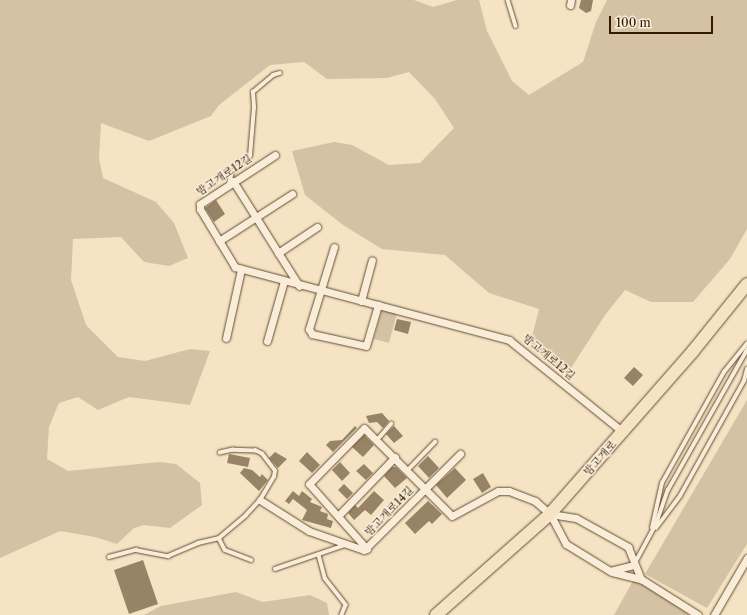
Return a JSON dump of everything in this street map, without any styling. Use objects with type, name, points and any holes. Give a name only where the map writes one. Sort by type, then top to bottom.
[{"type":"main road","name":"밤고개로","points":[[436,615],[550,514],[623,432],[747,284]]},
{"type":"street","name":"밤고개로12길","points":[[275,155],[201,202],[199,206],[235,267],[299,286],[378,305],[509,340],[623,432]]},
{"type":"street","points":[[231,182],[256,217],[299,286]]},
{"type":"street","points":[[219,241],[292,194]]},
{"type":"street","points":[[278,253],[318,227]]},
{"type":"street","points":[[334,247],[309,329],[312,334],[366,346],[378,305]]},
{"type":"street","points":[[361,301],[372,260]]},
{"type":"street","points":[[226,338],[241,269]]},
{"type":"street","points":[[267,341],[284,281]]},
{"type":"street","name":"밤고개로14길","points":[[338,516],[309,484],[361,429],[366,428],[427,488],[452,516],[503,490],[532,499],[550,514]]},
{"type":"street","name":"밤고개로14길","points":[[260,500],[308,531],[362,551],[366,549],[460,454]]},
{"type":"street","points":[[366,549],[338,516],[395,457]]},
{"type":"street","points":[[550,514],[576,518],[628,548],[641,579]]},
{"type":"street","points":[[550,514],[566,544],[610,571],[641,579],[698,615]]},
{"type":"street","points":[[714,615],[747,558]]},
{"type":"street","points":[[610,571],[634,565]]},
{"type":"lane","points":[[508,0],[516,26]]},
{"type":"lane","points":[[231,182],[232,172],[250,156],[254,107],[253,92],[273,75],[280,73]]},
{"type":"lane","points":[[651,535],[662,483],[724,372],[747,344]]},
{"type":"lane","points":[[651,535],[668,490],[747,350]]},
{"type":"lane","points":[[634,565],[651,535],[680,496],[744,381],[747,369]]},
{"type":"lane","points":[[378,439],[391,424]]},
{"type":"lane","name":"밤고개로14길","points":[[408,470],[435,442]]},
{"type":"lane","points":[[109,556],[136,550],[162,557],[168,556],[198,542],[219,538],[260,500],[275,474],[262,454],[233,450],[220,453]]},
{"type":"lane","points":[[219,538],[225,550],[251,560]]},
{"type":"lane","points":[[275,569],[346,545]]},
{"type":"lane","points":[[319,555],[325,578],[346,605],[342,615]]},
{"type":"shaded area","points":[[0,0],[414,0],[433,7],[457,0],[479,0],[487,31],[512,81],[529,95],[583,62],[596,22],[607,0],[747,0],[747,229],[730,259],[693,302],[651,302],[625,290],[605,315],[566,376],[530,345],[539,309],[489,293],[445,255],[382,249],[343,225],[305,195],[292,151],[334,142],[352,145],[389,165],[420,163],[454,128],[435,99],[409,72],[387,78],[327,79],[304,62],[270,65],[219,105],[211,116],[149,141],[101,123],[99,158],[103,178],[156,202],[174,223],[188,258],[169,266],[144,262],[121,237],[73,239],[71,280],[86,325],[118,357],[145,361],[190,349],[210,351],[190,405],[129,397],[98,410],[78,397],[59,403],[49,427],[47,459],[68,471],[159,462],[176,464],[200,483],[202,505],[170,528],[144,525],[134,528],[117,544],[95,537],[60,531],[0,558]]},
{"type":"shaded area","points":[[382,309],[397,313],[389,343],[374,339]]},
{"type":"shaded area","points":[[747,400],[747,544],[707,608],[645,574]]},
{"type":"shaded area","points":[[634,579],[690,615],[614,615]]},
{"type":"shaded area","points":[[236,592],[263,602],[310,595],[327,603],[329,615],[144,615],[161,606]]},
{"type":"building","points":[[581,0],[593,0],[591,11],[586,13],[579,8]]},
{"type":"building","points":[[216,200],[225,214],[214,222],[205,208]]},
{"type":"building","points":[[397,319],[411,322],[408,334],[394,330]]},
{"type":"building","points":[[634,367],[643,375],[633,386],[624,378]]},
{"type":"building","points":[[382,413],[389,421],[383,428],[377,422],[369,423],[366,416]]},
{"type":"building","points":[[355,426],[357,428],[333,452],[326,445],[330,441],[342,440]]},
{"type":"building","points":[[394,426],[403,436],[394,443],[386,434]]},
{"type":"building","points":[[364,435],[374,445],[363,457],[352,447]]},
{"type":"building","points":[[275,452],[287,459],[278,468],[269,458]]},
{"type":"building","points":[[307,452],[320,465],[312,473],[299,461]]},
{"type":"building","points":[[229,454],[250,458],[248,467],[227,463]]},
{"type":"building","points":[[428,456],[439,468],[429,478],[418,466]]},
{"type":"building","points":[[340,462],[350,473],[342,481],[332,470]]},
{"type":"building","points":[[364,464],[373,473],[366,480],[356,471]]},
{"type":"building","points":[[392,467],[396,467],[407,478],[395,488],[384,476]]},
{"type":"building","points":[[244,468],[252,470],[260,477],[262,474],[268,480],[259,491],[240,473]]},
{"type":"building","points":[[455,468],[466,480],[447,498],[436,485]]},
{"type":"building","points":[[483,473],[491,487],[482,493],[473,479]]},
{"type":"building","points":[[344,484],[353,493],[347,499],[338,490]]},
{"type":"building","points":[[293,491],[299,496],[302,491],[312,499],[310,502],[322,507],[320,511],[328,514],[327,519],[333,521],[331,528],[302,520],[307,510],[293,499],[289,504],[285,501]]},
{"type":"building","points":[[374,491],[384,500],[371,515],[365,510],[354,520],[348,513],[355,505],[358,508]]},
{"type":"building","points":[[428,501],[442,514],[432,524],[429,521],[415,534],[405,523]]},
{"type":"building","points":[[143,560],[158,604],[129,614],[114,570]]}]
